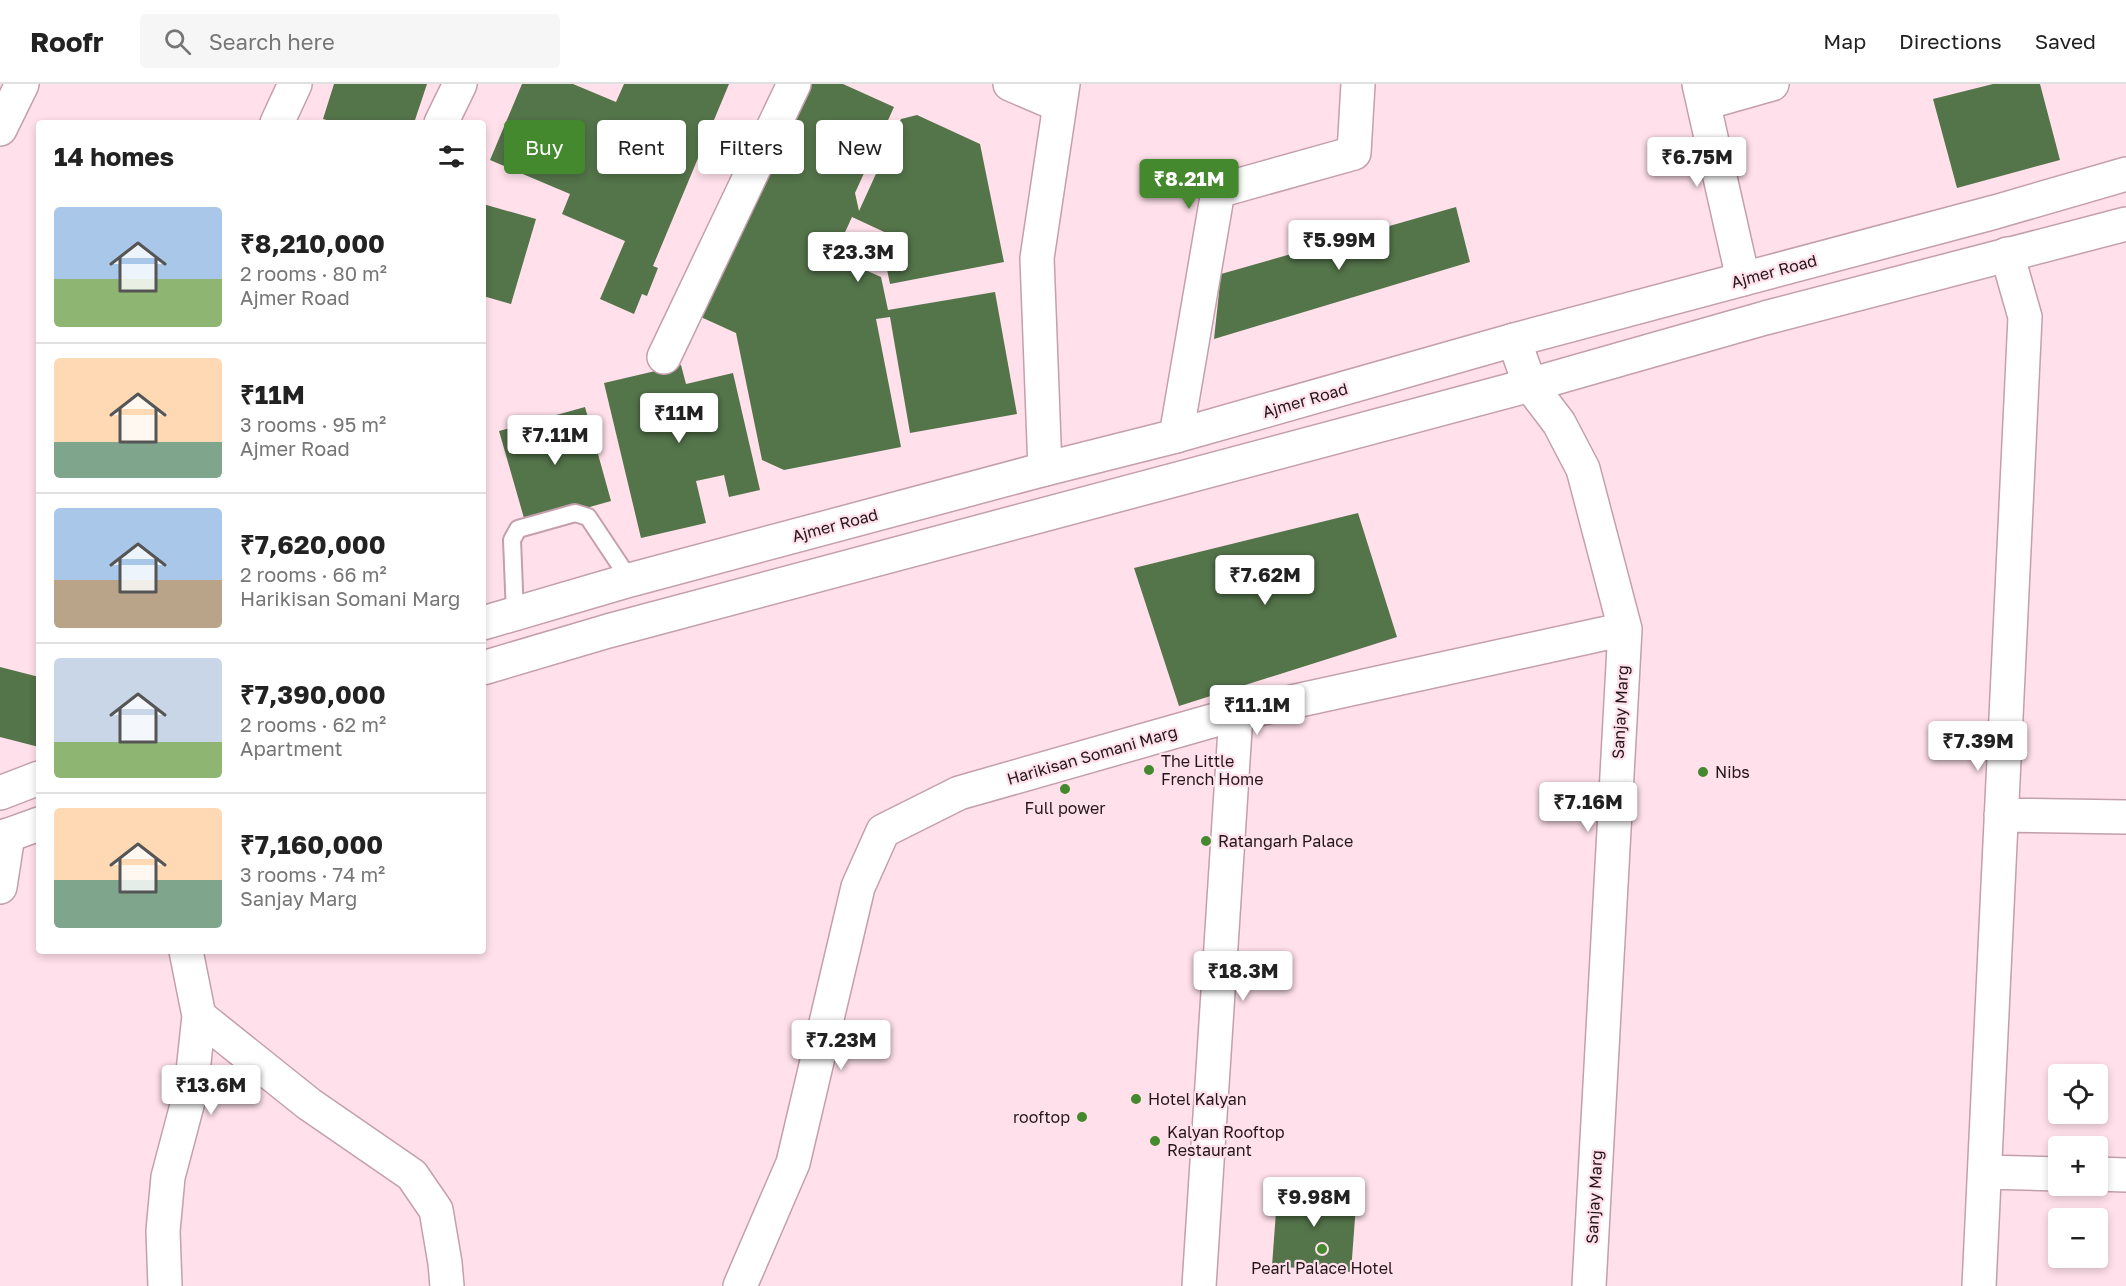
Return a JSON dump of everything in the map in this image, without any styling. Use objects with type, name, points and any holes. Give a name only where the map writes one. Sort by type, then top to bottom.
[{"type":"main road","points":[[0,129],[22,84]]},
{"type":"main road","points":[[278,120],[296,84]]},
{"type":"main road","points":[[442,120],[460,84]]},
{"type":"main road","points":[[664,357],[794,84]]},
{"type":"main road","points":[[1011,84],[1061,95],[1037,258],[1045,469]]},
{"type":"main road","points":[[1176,436],[1218,190],[1354,153],[1358,84]]},
{"type":"main road","points":[[1743,279],[1702,93],[1772,84]]},
{"type":"main road","name":"Ajmer Road","points":[[486,622],[630,580],[1176,436],[1514,340],[1995,212],[2126,174]]},
{"type":"main road","points":[[486,667],[608,631],[1530,384],[1766,318],[2126,224]]},
{"type":"main road","points":[[1979,1286],[2025,317],[2007,254]]},
{"type":"main road","name":"Sanjay Marg","points":[[1514,340],[1530,384],[1559,423],[1583,469],[1625,629],[1589,1286]]},
{"type":"main road","name":"Harikisan Somani Marg","points":[[740,1286],[793,1163],[858,887],[883,831],[959,793],[1236,714],[1625,629]]},
{"type":"main road","points":[[1199,1286],[1236,714]]},
{"type":"main road","points":[[0,793],[36,779]]},
{"type":"main road","points":[[2001,815],[2126,818]]},
{"type":"main road","points":[[0,887],[4,836],[36,825]]},
{"type":"main road","points":[[165,1286],[163,1231],[168,1176],[191,1090],[199,1016],[187,954]]},
{"type":"main road","points":[[199,1016],[309,1104],[412,1175],[436,1210],[446,1263],[447,1286]]},
{"type":"main road","points":[[1985,1172],[2048,1174]]},
{"type":"main road","points":[[2108,1174],[2126,1175]]},
{"type":"lane","points":[[515,614],[512,540],[518,529],[575,513],[588,517],[630,580]]},
{"type":"building","points":[[334,84],[427,84],[415,120],[323,119]]},
{"type":"building","points":[[522,84],[573,84],[616,102],[624,84],[729,84],[714,120],[698,120],[698,158],[653,266],[658,268],[647,296],[642,294],[634,314],[600,299],[625,241],[562,214],[570,194],[523,174],[585,174],[585,120],[507,120]]},
{"type":"building","points":[[797,84],[843,84],[894,107],[888,120],[816,120],[816,174],[864,174],[855,193],[859,211],[876,174],[903,174],[903,120],[901,119],[917,115],[980,144],[1004,262],[890,284],[884,255],[893,236],[852,217],[841,241],[845,261],[881,277],[888,310],[995,292],[1017,414],[910,433],[890,317],[876,319],[901,447],[784,470],[762,460],[736,333],[692,313],[756,174],[804,174],[804,120],[780,120]]},
{"type":"building","points":[[1993,84],[2040,84],[2060,160],[1957,188],[1933,99]]},
{"type":"building","points":[[504,127],[504,166],[490,160]]},
{"type":"building","points":[[486,205],[536,219],[511,304],[486,297]]},
{"type":"building","points":[[1456,207],[1470,262],[1214,339],[1221,274]]},
{"type":"building","points":[[681,365],[686,384],[733,373],[760,490],[729,497],[724,475],[696,481],[706,523],[641,538],[604,383]]},
{"type":"building","points":[[585,407],[611,501],[526,525],[499,431]]},
{"type":"building","points":[[1358,513],[1397,637],[1179,706],[1134,568]]},
{"type":"building","points":[[0,667],[36,676],[36,746],[0,737]]},
{"type":"building","points":[[1278,1184],[1357,1191],[1351,1272],[1272,1266]]},
{"type":"place","name":"The Little French Home","points":[[1149,770]]},
{"type":"place","name":"Nibs","points":[[1703,772]]},
{"type":"place","name":"Full power","points":[[1065,789]]},
{"type":"place","name":"Ratangarh Palace","points":[[1206,841]]},
{"type":"place","name":"Hotel Kalyan","points":[[1136,1099]]},
{"type":"place","name":"rooftop","points":[[1082,1117]]},
{"type":"place","name":"Kalyan Rooftop Restaurant","points":[[1155,1141]]},
{"type":"place","name":"Pearl Palace Hotel","points":[[1322,1249]]}]
